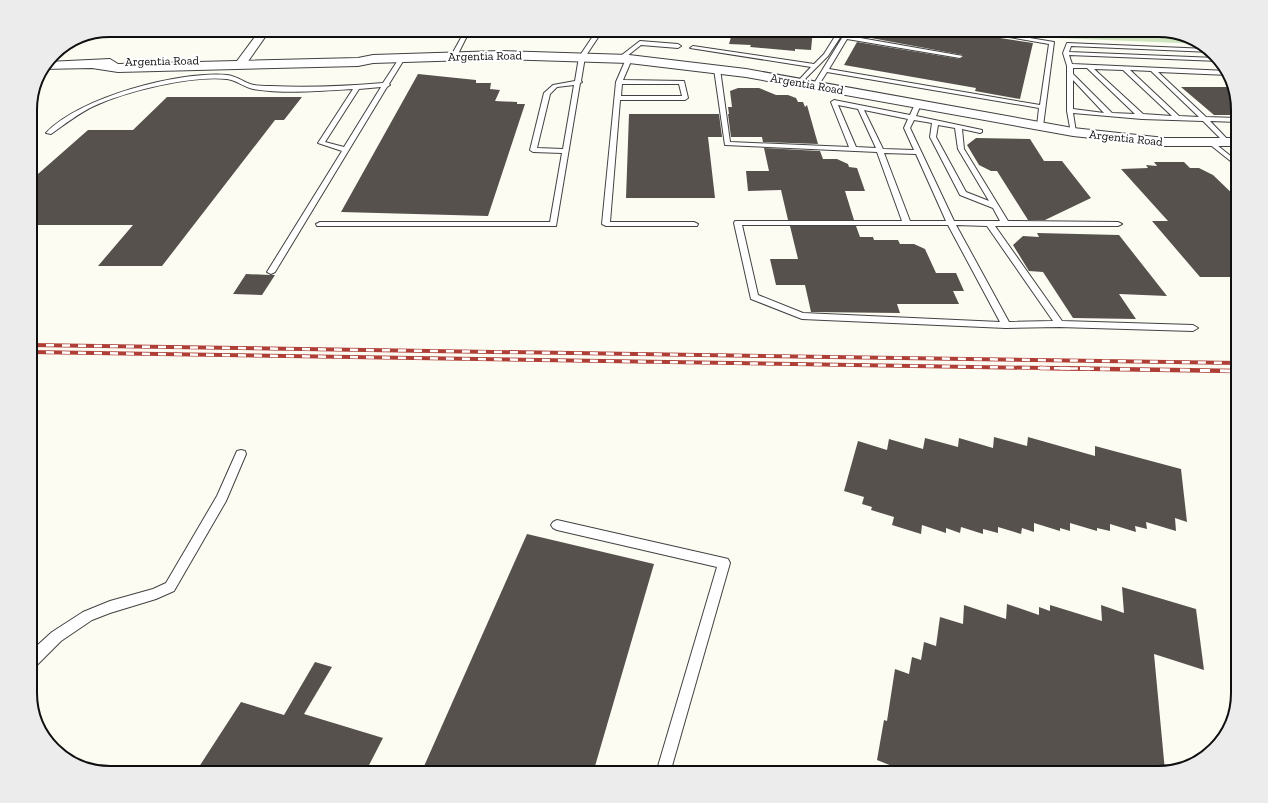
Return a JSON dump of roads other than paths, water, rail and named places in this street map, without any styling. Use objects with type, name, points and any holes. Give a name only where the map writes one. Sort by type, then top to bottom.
[{"type":"street","points":[[241,62],[260,37]]},
{"type":"street","name":"Argentia Road","points":[[52,66],[96,65],[118,68],[241,62],[358,62],[373,59],[454,56],[582,57],[624,59],[717,69],[800,82],[1073,132],[1158,142],[1231,142]]},
{"type":"lane","points":[[454,56],[464,37]]},
{"type":"lane","points":[[320,224],[553,224],[579,82],[582,57],[595,37]]},
{"type":"lane","points":[[800,82],[826,55],[838,37]]},
{"type":"lane","points":[[816,85],[843,37]]},
{"type":"lane","points":[[850,37],[960,56]]},
{"type":"lane","points":[[1015,37],[1052,43],[1040,126]]},
{"type":"lane","points":[[678,46],[640,42],[624,59],[617,98],[606,224],[694,224]]},
{"type":"lane","points":[[1073,132],[1070,111],[1070,66],[1066,53],[1069,44],[1200,50]]},
{"type":"lane","points":[[692,48],[816,66]]},
{"type":"lane","points":[[1066,53],[1211,60]]},
{"type":"lane","points":[[271,272],[402,58]]},
{"type":"lane","points":[[228,76],[241,62]]},
{"type":"lane","points":[[1070,66],[1221,73]]},
{"type":"lane","points":[[1089,68],[1142,116]]},
{"type":"lane","points":[[1125,68],[1176,117]]},
{"type":"lane","points":[[717,69],[727,144],[853,148],[918,152]]},
{"type":"lane","points":[[825,70],[1042,107]]},
{"type":"lane","points":[[1153,70],[1231,141]]},
{"type":"lane","points":[[1069,73],[1110,115]]},
{"type":"lane","points":[[49,133],[76,114],[93,105],[135,91],[174,82],[228,76],[252,87],[333,89],[387,84]]},
{"type":"lane","points":[[566,150],[533,150],[547,93],[555,86],[579,82]]},
{"type":"lane","points":[[617,98],[685,98],[682,82],[619,82]]},
{"type":"lane","points":[[347,150],[321,143],[357,87]]},
{"type":"lane","points":[[853,148],[834,102],[980,131]]},
{"type":"lane","points":[[918,104],[907,128],[951,223],[1006,325]]},
{"type":"lane","points":[[860,107],[880,150],[907,223]]},
{"type":"lane","points":[[1070,111],[1110,115],[1231,120]]},
{"type":"lane","points":[[935,122],[933,137],[963,193],[996,207]]},
{"type":"lane","points":[[958,127],[962,149],[1005,223]]},
{"type":"lane","points":[[1210,142],[1231,159]]},
{"type":"lane","points":[[1118,224],[738,223],[754,297],[802,316],[1006,325],[1059,324],[1193,328]]},
{"type":"lane","points":[[989,223],[1059,324]]},
{"type":"lane","points":[[37,655],[56,637],[80,620],[109,607],[157,595],[170,587],[222,498],[241,454]]},
{"type":"lane","points":[[557,525],[724,563],[666,766]]},
{"type":"railway","points":[[37,345],[1231,363]]},
{"type":"railway","points":[[37,352],[1059,368]]},
{"type":"railway","points":[[1040,368],[1059,368]]},
{"type":"railway","points":[[1059,368],[1231,371]]},
{"type":"railway","points":[[1059,368],[1104,369]]}]
